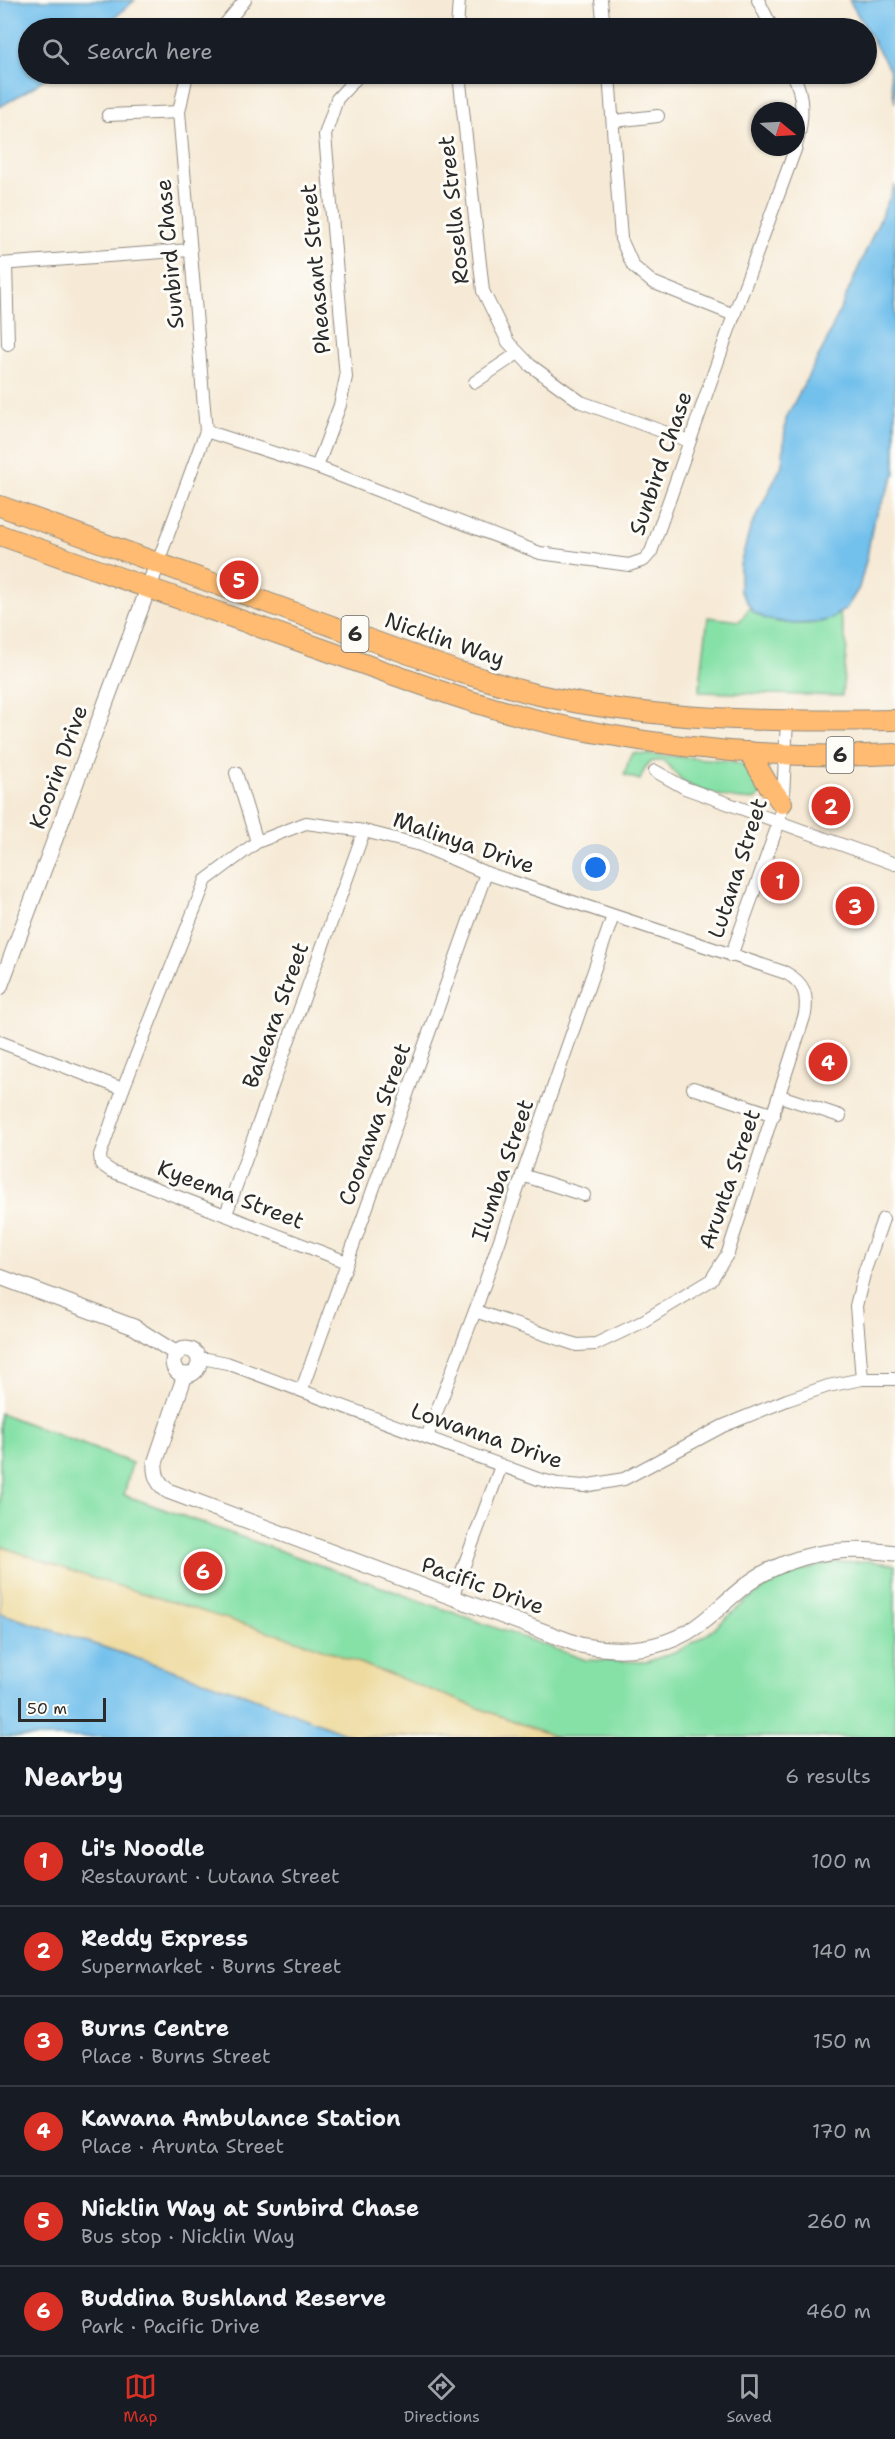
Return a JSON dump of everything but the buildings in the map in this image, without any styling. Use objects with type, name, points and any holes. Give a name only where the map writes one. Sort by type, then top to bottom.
[{"type":"highway","name":"Nicklin Way","points":[[0,506],[459,672],[537,695],[603,707],[787,721],[895,720]]},
{"type":"highway","name":"6","points":[[0,535],[428,687],[597,733],[749,752],[895,754]]},
{"type":"highway","points":[[749,752],[780,812]]},
{"type":"street","points":[[230,18],[245,0]]},
{"type":"street","points":[[458,18],[459,0]]},
{"type":"street","points":[[601,0],[603,18]]},
{"type":"street","points":[[758,0],[766,18]]},
{"type":"street","name":"Sunbird Chase","points":[[158,562],[206,431],[179,112],[185,84]]},
{"type":"street","name":"Pheasant Street","points":[[317,467],[340,405],[346,377],[325,135],[337,99],[351,84]]},
{"type":"street","name":"Rosella Street","points":[[460,84],[483,291],[508,342],[530,365],[581,402],[689,441]]},
{"type":"street","points":[[610,84],[621,239],[633,266],[652,282],[734,315]]},
{"type":"street","name":"Sunbird Chase","points":[[799,84],[801,102]]},
{"type":"street","points":[[108,116],[179,112]]},
{"type":"street","points":[[614,121],[658,116]]},
{"type":"street","name":"Sunbird Chase","points":[[206,431],[317,467],[540,553],[629,564],[644,560],[651,552],[792,156]]},
{"type":"street","points":[[8,344],[3,264],[190,250]]},
{"type":"street","points":[[475,382],[518,353]]},
{"type":"street","name":"Koorin Drive","points":[[0,985],[158,562]]},
{"type":"street","name":"Lutana Street","points":[[731,956],[780,812],[787,721]]},
{"type":"street","points":[[656,771],[685,788],[780,812],[895,864]]},
{"type":"street","points":[[236,773],[257,842]]},
{"type":"street","name":"Malinya Drive","points":[[101,1164],[100,1155],[123,1089],[206,880],[257,842],[306,823],[364,831],[420,845],[486,873],[731,956]]},
{"type":"street","name":"Baleara Street","points":[[226,1214],[364,831]]},
{"type":"street","name":"Coonawa Street","points":[[302,1389],[486,873]]},
{"type":"street","name":"Ilumba Street","points":[[427,1437],[475,1311],[613,916]]},
{"type":"street","name":"Arunta Street","points":[[475,1311],[577,1345],[596,1344],[640,1323],[711,1280],[728,1252],[780,1096],[807,1001],[798,980],[786,973],[731,956]]},
{"type":"street","points":[[0,1042],[123,1089]]},
{"type":"street","points":[[693,1088],[774,1115]]},
{"type":"street","points":[[780,1096],[840,1116]]},
{"type":"street","name":"Kyeema Street","points":[[101,1164],[111,1171],[348,1262]]},
{"type":"street","points":[[522,1175],[584,1195]]},
{"type":"street","points":[[861,1379],[856,1306],[865,1270],[883,1219]]},
{"type":"street","points":[[0,1277],[134,1327],[177,1354]]},
{"type":"street","points":[[188,1349],[195,1353],[199,1360],[196,1371],[185,1375],[178,1372],[174,1365],[177,1354],[188,1349]]},
{"type":"street","name":"Lowanna Drive","points":[[199,1360],[207,1359],[226,1363],[302,1389],[501,1466],[558,1484],[584,1485],[624,1479],[723,1426],[828,1386],[861,1379],[895,1379]]},
{"type":"street","name":"Pacific Drive","points":[[185,1375],[155,1463],[154,1471],[162,1487],[580,1645],[639,1649],[659,1645],[683,1635],[704,1621],[744,1586],[769,1570],[801,1556],[841,1550],[895,1553]]},
{"type":"street","points":[[452,1598],[501,1466]]},
{"type":"green space","points":[[750,607],[764,618],[797,624],[827,620],[839,612],[847,646],[842,696],[699,692],[708,617],[740,621]]},
{"type":"green space","points":[[633,753],[732,761],[749,766],[762,784],[761,793],[757,799],[750,800],[721,796],[701,790],[687,784],[662,760],[650,762],[640,780],[624,775]]},
{"type":"green space","points":[[0,1413],[132,1463],[124,1495],[586,1660],[647,1662],[682,1649],[709,1633],[747,1600],[784,1576],[829,1563],[869,1561],[895,1565],[895,1737],[529,1737],[0,1546]]},
{"type":"sand","points":[[0,1546],[86,1576],[306,1643],[556,1737],[355,1737],[233,1690],[0,1613]]},
{"type":"water","points":[[0,0],[135,0],[114,18],[18,18],[18,84],[38,84],[0,107]]},
{"type":"water","points":[[849,0],[895,0],[895,103],[889,68],[877,48],[877,18],[860,18]]},
{"type":"water","points":[[895,185],[895,474],[873,523],[859,588],[846,609],[828,620],[813,623],[793,624],[766,619],[753,612],[740,591],[740,565],[750,529],[782,465],[786,418],[825,344]]},
{"type":"water","points":[[0,1613],[233,1690],[355,1737],[0,1737]]},
{"type":"place","name":"Nicklin Way at Sunbird Chase","points":[[239,580]]},
{"type":"place","name":"Reddy Express","points":[[831,806]]},
{"type":"place","name":"Li's Noodle","points":[[780,881]]},
{"type":"place","name":"Burns Centre","points":[[855,906]]},
{"type":"place","name":"Kawana Ambulance Station","points":[[828,1062]]},
{"type":"place","name":"Buddina Bushland Reserve","points":[[203,1571]]}]
